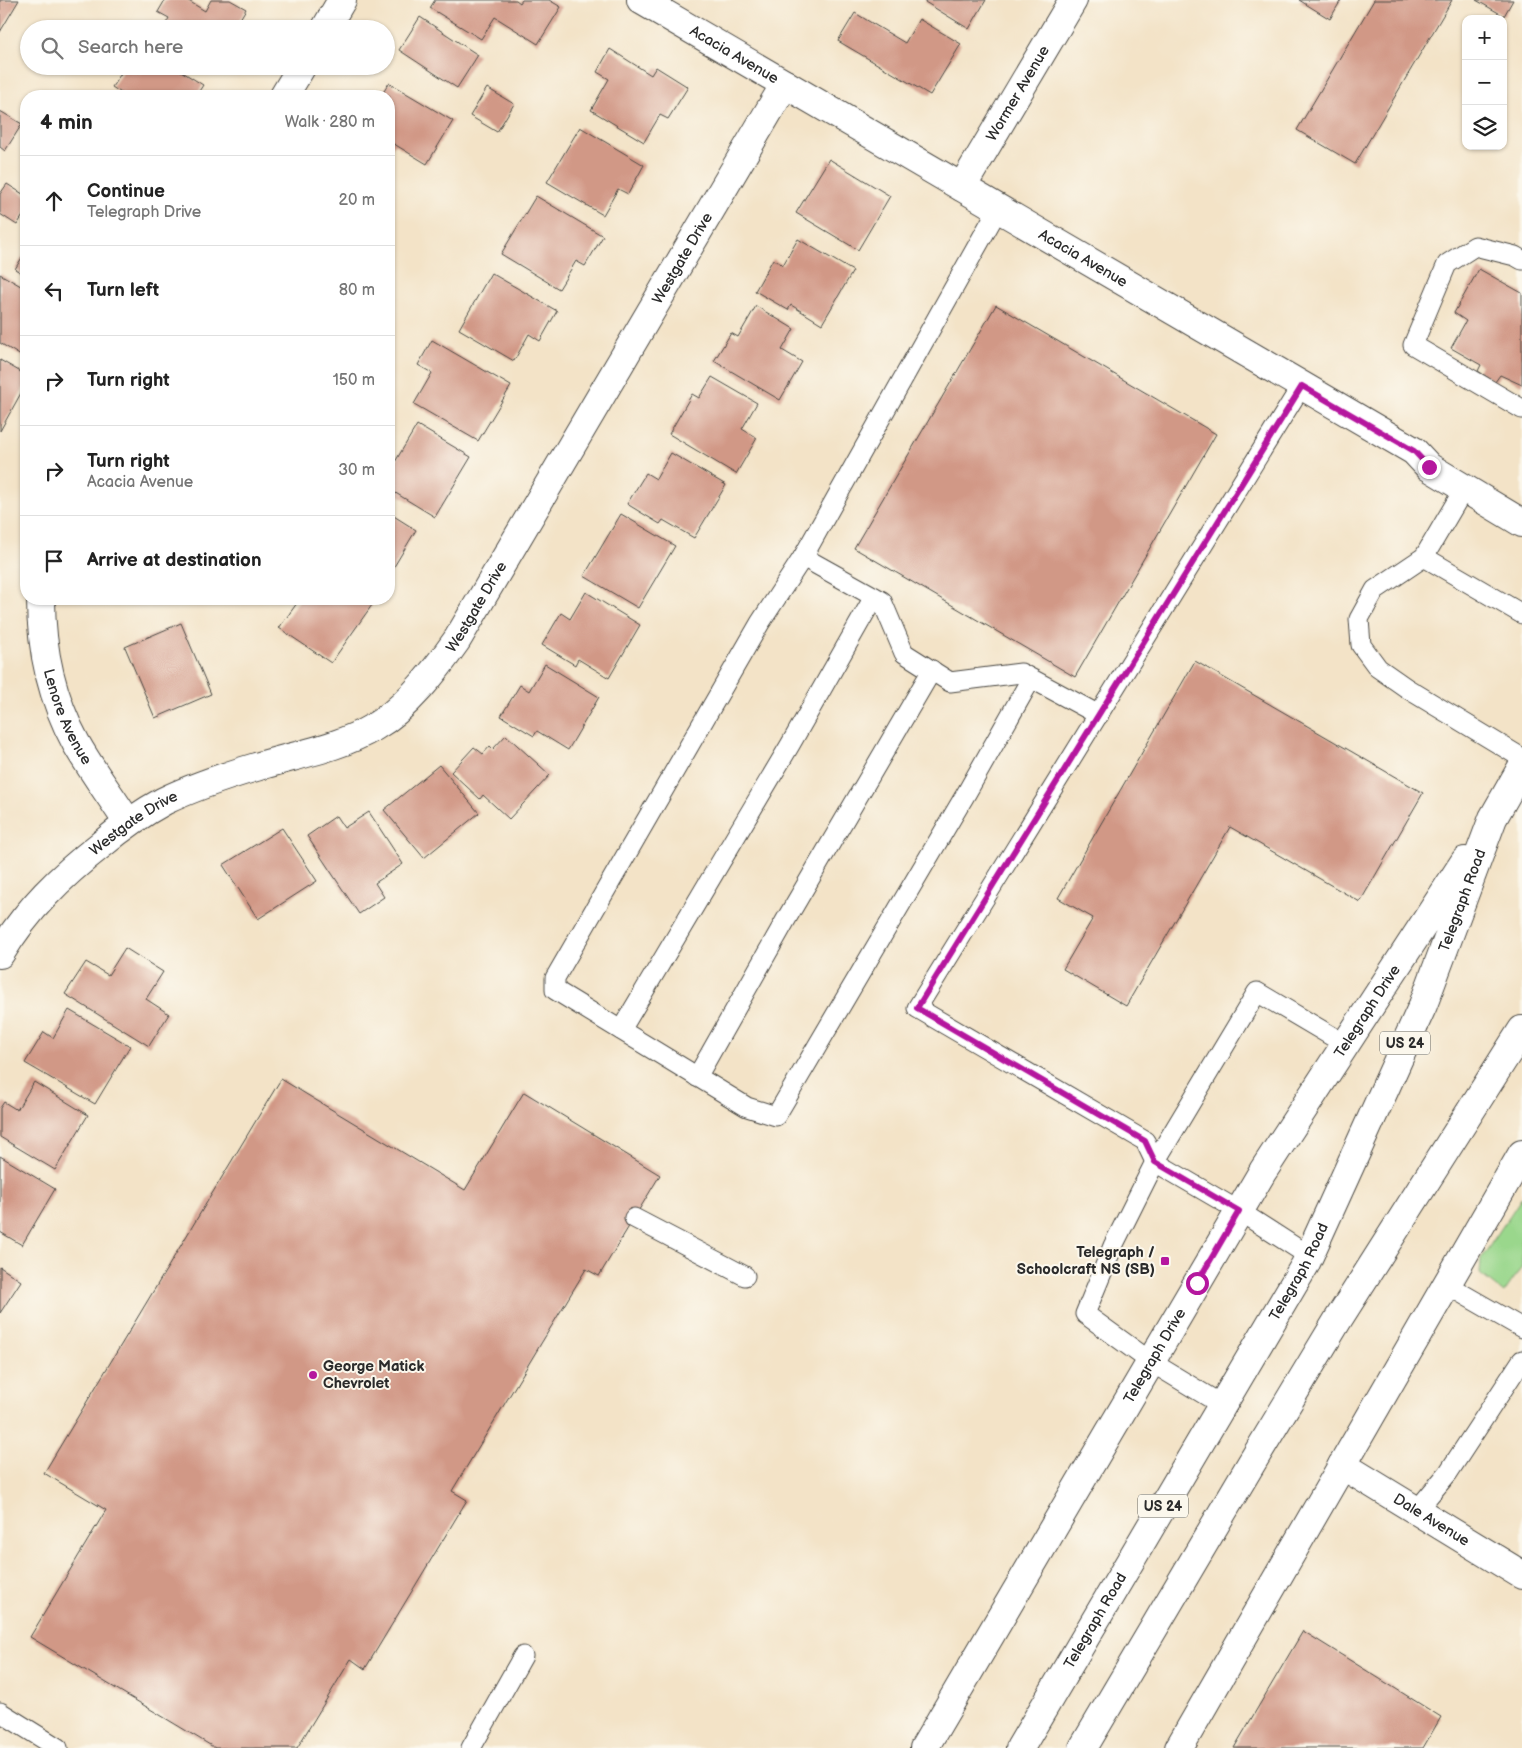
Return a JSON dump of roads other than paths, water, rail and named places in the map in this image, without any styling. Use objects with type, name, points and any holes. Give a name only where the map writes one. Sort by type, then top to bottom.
[{"type":"main road","points":[[330,20],[342,0]]},
{"type":"main road","name":"Acacia Avenue","points":[[641,0],[1414,451],[1429,467],[1522,523]]},
{"type":"main road","name":"Wormer Avenue","points":[[962,187],[1072,0]]},
{"type":"main road","points":[[288,90],[297,75]]},
{"type":"main road","name":"Westgate Drive","points":[[0,954],[22,921],[45,893],[70,868],[128,823],[164,801],[202,785],[255,767],[351,739],[375,727],[392,715],[438,667],[457,640],[786,84]]},
{"type":"main road","name":"Lenore Avenue","points":[[41,605],[46,661],[58,703],[76,742],[128,823]]},
{"type":"main road","name":"Telegraph Road","points":[[1020,1748],[1309,1256],[1422,1005],[1493,818],[1522,767]]},
{"type":"main road","name":"Telegraph Drive","points":[[924,1748],[1263,1170],[1493,818]]},
{"type":"main road","points":[[1084,1748],[1339,1318],[1522,1030]]},
{"type":"main road","points":[[1179,1748],[1447,1285],[1518,1172]]},
{"type":"main road","name":"Dale Avenue","points":[[1342,1466],[1522,1575]]},
{"type":"lane","points":[[998,209],[803,557],[760,623],[607,886],[555,978],[555,990],[747,1107],[776,1116],[957,809],[1031,679]]},
{"type":"lane","points":[[1522,260],[1515,256],[1474,246],[1447,264],[1413,345],[1522,409]]},
{"type":"lane","points":[[1302,386],[917,1008],[1145,1141],[1155,1162],[1239,1211],[1309,1256]]},
{"type":"lane","points":[[1464,489],[1424,557],[1375,590],[1360,619],[1361,645],[1378,668],[1400,684],[1522,758]]},
{"type":"lane","points":[[803,557],[882,601],[904,653],[950,682],[1021,673],[1099,715]]},
{"type":"lane","points":[[1424,557],[1522,614]]},
{"type":"lane","points":[[621,1030],[790,745],[874,597]]},
{"type":"lane","points":[[697,1076],[932,670]]},
{"type":"lane","points":[[1222,1405],[1150,1362],[1085,1314],[1113,1246],[1155,1162],[1257,992],[1345,1044]]},
{"type":"lane","points":[[634,1218],[745,1276]]},
{"type":"lane","points":[[1447,1285],[1522,1328]]},
{"type":"lane","points":[[1417,1510],[1448,1473],[1522,1360]]},
{"type":"lane","points":[[471,1748],[523,1656]]},
{"type":"lane","points":[[0,1712],[58,1748]]},
{"type":"place","name":"Telegraph / Schoolcraft NS (SB)","points":[[1165,1261]]},
{"type":"place","name":"George Matick Chevrolet","points":[[313,1375]]}]
